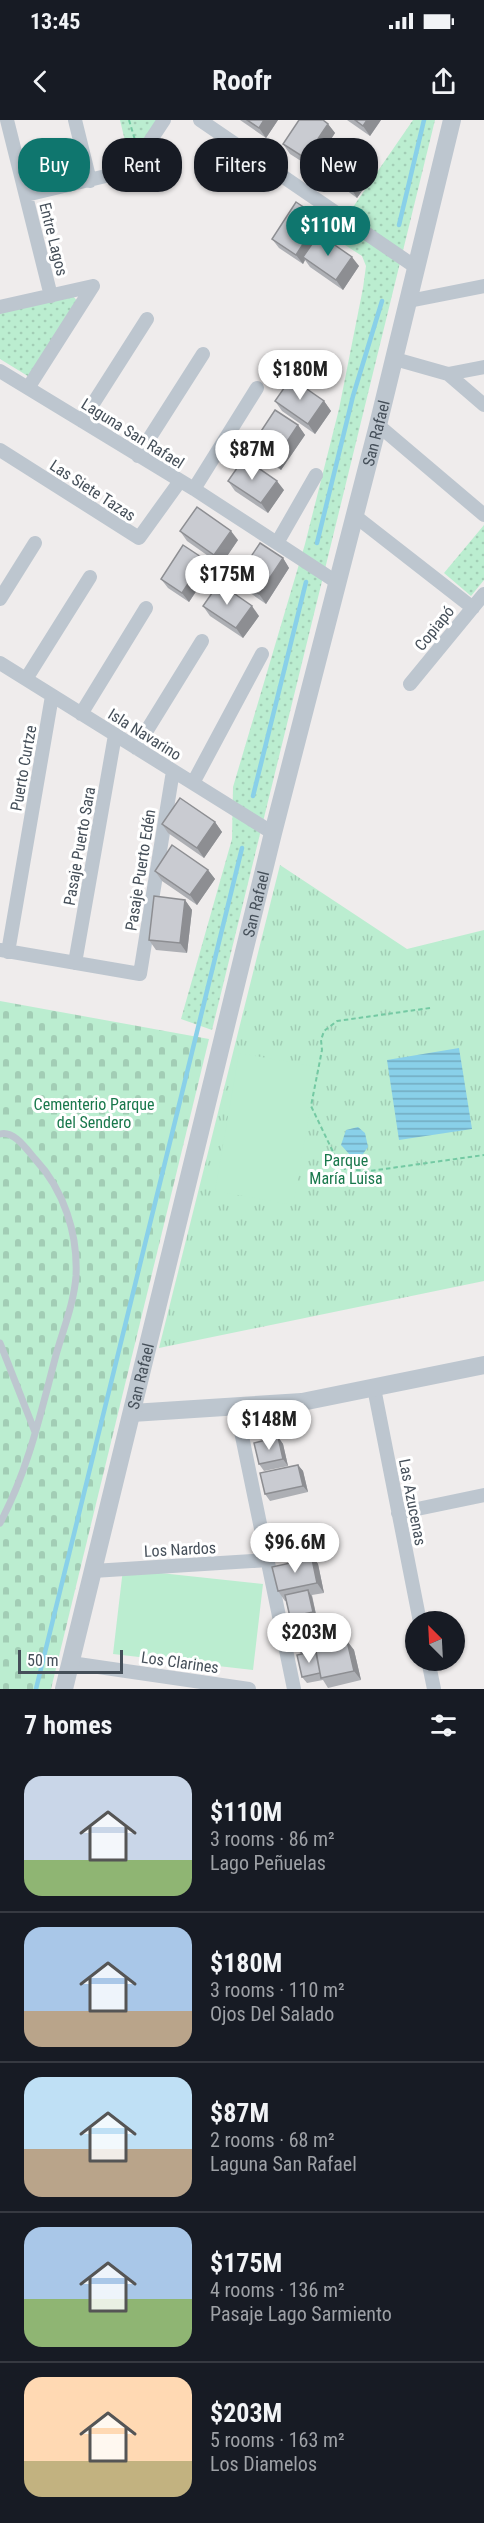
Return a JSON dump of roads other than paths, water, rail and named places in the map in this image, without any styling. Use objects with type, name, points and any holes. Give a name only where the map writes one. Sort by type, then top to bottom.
[{"type":"street","name":"Entre Lagos","points":[[8,120],[51,296]]},
{"type":"street","points":[[75,120],[79,138]]},
{"type":"street","points":[[90,181],[131,170],[164,120]]},
{"type":"street","points":[[200,120],[417,268]]},
{"type":"street","name":"San Rafael","points":[[64,1689],[273,833],[395,359],[452,120]]},
{"type":"street","points":[[26,195],[40,192]]},
{"type":"street","points":[[0,307],[93,286],[28,388]]},
{"type":"street","points":[[409,301],[484,286]]},
{"type":"street","points":[[82,421],[147,319]]},
{"type":"street","points":[[138,456],[203,354]]},
{"type":"street","points":[[395,359],[448,374],[484,405]]},
{"type":"street","points":[[448,374],[484,367]]},
{"type":"street","name":"Laguna San Rafael","points":[[0,370],[194,489],[338,582]]},
{"type":"street","points":[[194,489],[257,388]]},
{"type":"street","points":[[378,425],[484,514]]},
{"type":"street","name":"Las Siete Tazas","points":[[0,450],[139,538],[180,481]]},
{"type":"street","points":[[277,543],[316,475]]},
{"type":"street","points":[[355,516],[473,608]]},
{"type":"street","points":[[0,599],[35,543]]},
{"type":"street","points":[[26,679],[90,577]]},
{"type":"street","name":"Copiapó","points":[[410,684],[484,594]]},
{"type":"street","points":[[81,714],[146,608]]},
{"type":"street","points":[[136,748],[202,641]]},
{"type":"street","points":[[193,783],[262,654]]},
{"type":"street","name":"Isla Navarino","points":[[0,663],[273,833]]},
{"type":"street","name":"Puerto Curtze","points":[[4,951],[52,696]]},
{"type":"street","name":"Pasaje Puerto Sara","points":[[75,963],[116,735]]},
{"type":"street","name":"Pasaje Puerto Edén","points":[[75,963],[140,974],[173,771]]},
{"type":"street","points":[[4,951],[75,963]]},
{"type":"street","points":[[132,1413],[302,1402],[484,1365]]},
{"type":"street","name":"Las Azucenas","points":[[374,1388],[418,1611]]},
{"type":"street","points":[[236,1407],[294,1689]]},
{"type":"street","points":[[398,1512],[484,1495]]},
{"type":"street","name":"Los Nardos","points":[[93,1571],[268,1560]]},
{"type":"street","name":"Los Clarines","points":[[71,1663],[249,1689]]},
{"type":"street","points":[[430,1671],[434,1689]]},
{"type":"lane","points":[[0,1134],[13,1136],[49,1176],[61,1197],[73,1236],[76,1276],[35,1432],[16,1490],[0,1523]]},
{"type":"lane","points":[[0,1343],[35,1432]]},
{"type":"water","points":[[459,1048],[472,1129],[399,1140],[387,1060]]},
{"type":"water","points":[[358,1127],[365,1133],[368,1147],[363,1154],[350,1155],[341,1145],[346,1130]]},
{"type":"waterway","points":[[399,225],[424,120]]},
{"type":"waterway","points":[[317,543],[353,396],[382,301]]},
{"type":"waterway","points":[[253,796],[306,582]]},
{"type":"waterway","points":[[36,1689],[242,848]]},
{"type":"park label","name":"Cementerio Parque del Sendero","points":[[94,1113]]},
{"type":"park label","name":"Parque María Luisa","points":[[346,1169]]}]
